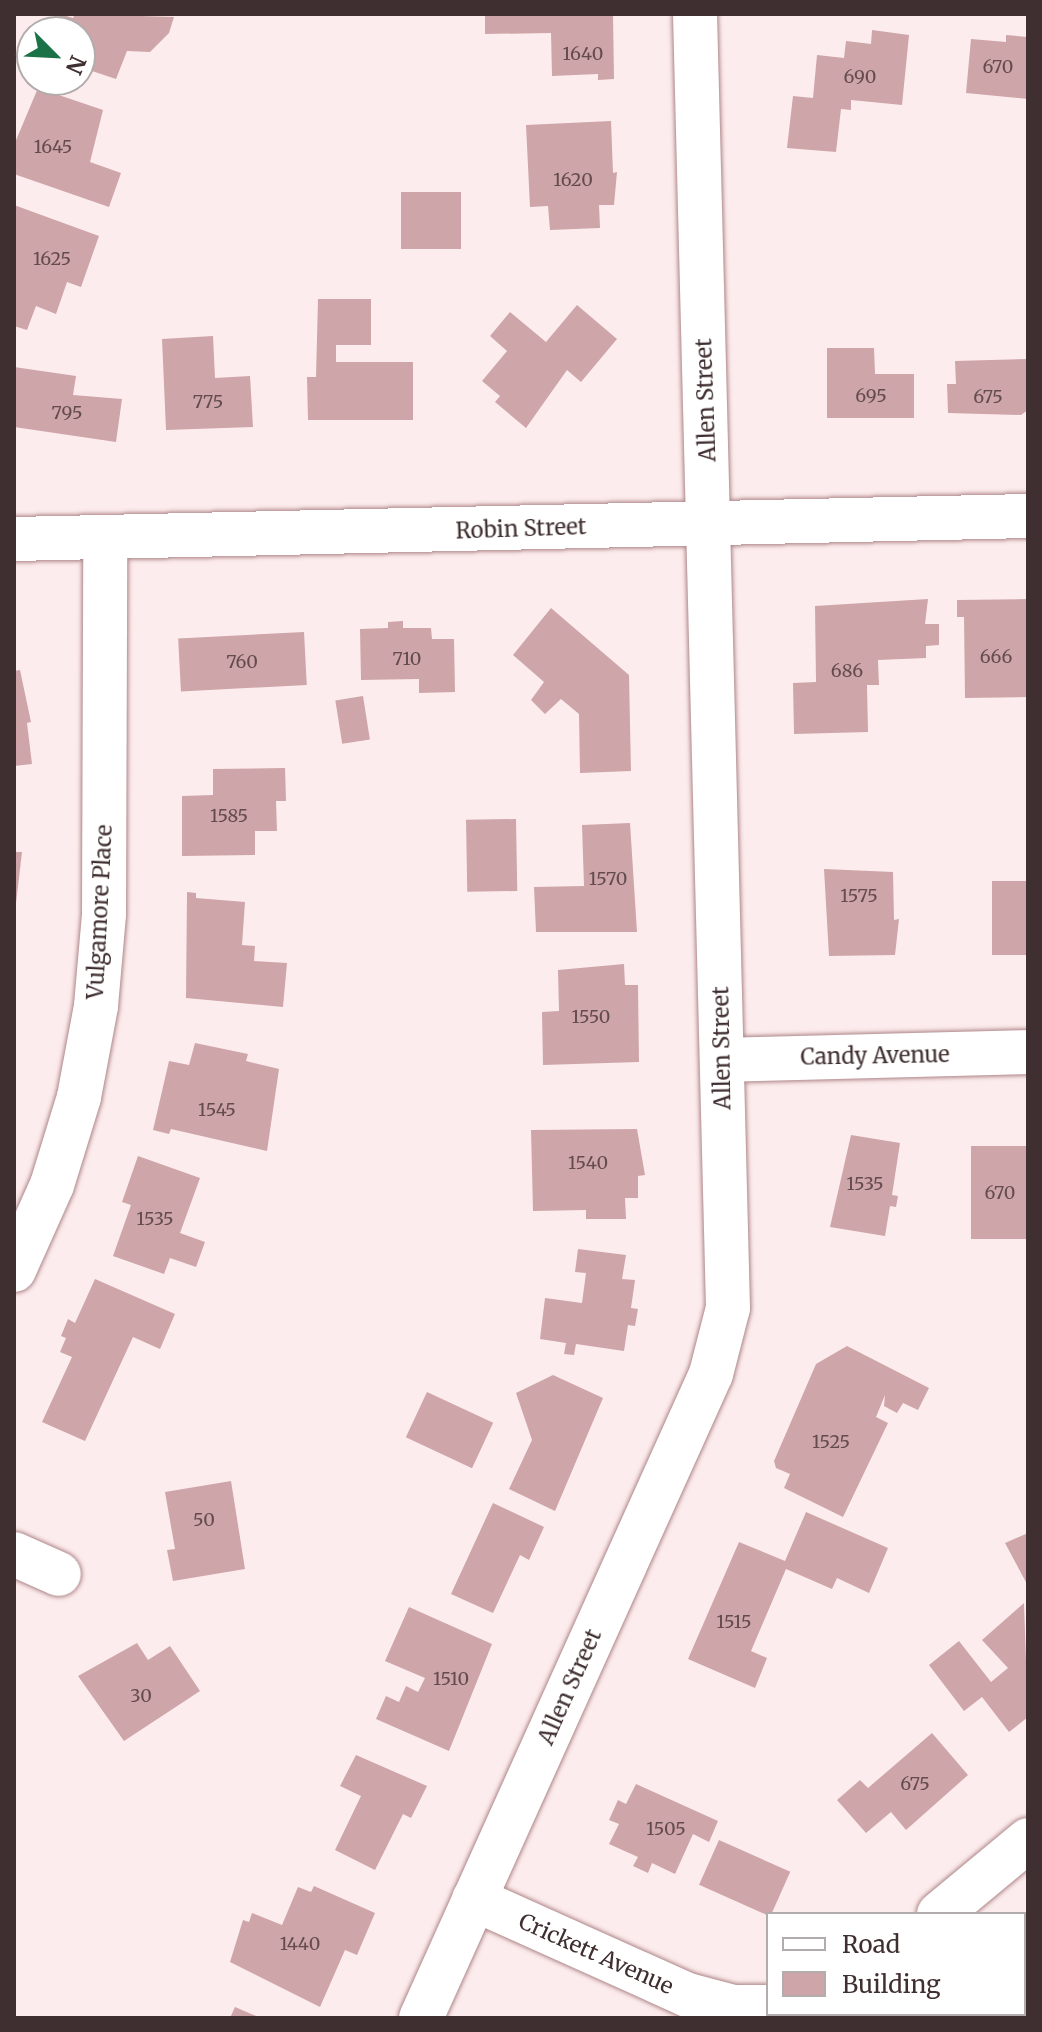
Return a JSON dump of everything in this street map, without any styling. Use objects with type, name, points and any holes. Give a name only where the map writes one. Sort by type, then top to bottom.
[{"type":"street","name":"Allen Street","points":[[421,2018],[720,1349],[728,1308],[695,14]]},
{"type":"street","name":"Robin Street","points":[[14,539],[105,541],[1028,516]]},
{"type":"street","name":"Vulgamore Place","points":[[14,1270],[61,1156],[96,1006],[104,914],[105,541]]},
{"type":"street","name":"Candy Avenue","points":[[722,1060],[1028,1052]]},
{"type":"street","points":[[14,1554],[59,1574]]},
{"type":"street","points":[[941,1912],[1028,1840]]},
{"type":"street","name":"Crickett Avenue","points":[[474,1899],[688,1995],[733,2007],[766,2007]]},
{"type":"building","points":[[75,14],[174,17],[169,33],[150,52],[127,51],[116,79],[96,72],[96,16]]},
{"type":"building","points":[[485,14],[613,14],[614,79],[598,80],[598,74],[552,76],[551,33],[485,34]]},
{"type":"building","points":[[872,30],[909,35],[902,105],[851,100],[851,110],[841,109],[836,152],[787,148],[793,96],[813,98],[817,55],[844,58],[846,41],[871,44]]},
{"type":"building","points":[[1006,35],[1028,37],[1028,99],[966,93],[971,39],[1006,42]]},
{"type":"building","points":[[35,96],[62,96],[103,110],[90,162],[121,173],[109,207],[14,174],[14,145]]},
{"type":"building","points":[[611,121],[613,173],[617,172],[614,205],[599,205],[600,228],[550,230],[548,206],[530,207],[526,125]]},
{"type":"building","points":[[401,192],[461,192],[461,249],[401,249]]},
{"type":"building","points":[[14,205],[99,236],[81,287],[67,282],[56,314],[36,306],[27,330],[14,326]]},
{"type":"building","points":[[318,299],[371,299],[371,345],[336,345],[336,362],[413,362],[413,420],[308,420],[307,377],[316,377]]},
{"type":"building","points":[[577,305],[617,339],[581,382],[567,370],[526,428],[495,402],[500,396],[482,381],[507,351],[490,336],[510,312],[546,342]]},
{"type":"building","points":[[213,336],[215,378],[250,376],[253,427],[166,430],[162,339]]},
{"type":"building","points":[[827,348],[874,348],[875,374],[914,374],[914,418],[827,418]]},
{"type":"building","points":[[1028,359],[1028,410],[1021,415],[948,413],[947,384],[956,384],[955,361]]},
{"type":"building","points":[[14,367],[76,376],[73,395],[122,399],[116,442],[14,427]]},
{"type":"building","points":[[928,599],[925,624],[939,624],[939,645],[926,646],[926,658],[878,660],[879,685],[867,685],[868,732],[794,734],[793,683],[816,682],[815,606]]},
{"type":"building","points":[[1028,599],[1028,697],[965,698],[964,617],[957,617],[957,600]]},
{"type":"building","points":[[551,608],[629,675],[631,771],[580,773],[579,714],[561,699],[545,714],[531,700],[544,682],[513,655]]},
{"type":"building","points":[[403,621],[403,628],[431,628],[432,639],[454,639],[455,692],[419,693],[419,679],[361,680],[360,629],[388,628],[388,622]]},
{"type":"building","points":[[304,632],[307,685],[181,692],[178,639]]},
{"type":"building","points":[[20,670],[31,722],[27,723],[32,764],[14,766],[14,671]]},
{"type":"building","points":[[363,696],[370,739],[342,744],[335,700]]},
{"type":"building","points":[[285,768],[286,801],[276,801],[277,831],[255,831],[255,855],[182,856],[182,796],[213,795],[213,769]]},
{"type":"building","points":[[516,819],[517,891],[467,892],[466,820]]},
{"type":"building","points":[[630,823],[637,932],[536,932],[534,887],[584,886],[582,825]]},
{"type":"building","points":[[14,852],[22,852],[16,903],[14,903]]},
{"type":"building","points":[[824,869],[893,872],[894,920],[899,919],[895,955],[829,956]]},
{"type":"building","points":[[992,881],[1028,881],[1028,955],[992,955]]},
{"type":"building","points":[[187,892],[196,893],[196,898],[245,902],[242,945],[255,946],[254,961],[287,963],[283,1007],[186,998]]},
{"type":"building","points":[[624,964],[625,985],[638,985],[639,1062],[543,1065],[542,1012],[559,1011],[558,970]]},
{"type":"building","points":[[195,1043],[248,1054],[246,1061],[279,1069],[267,1151],[171,1129],[169,1134],[153,1130],[169,1061],[189,1065]]},
{"type":"building","points":[[637,1129],[645,1175],[638,1176],[638,1198],[625,1198],[626,1219],[586,1219],[586,1210],[533,1211],[531,1130]]},
{"type":"building","points":[[851,1135],[900,1143],[892,1195],[898,1196],[896,1207],[890,1206],[885,1236],[830,1227]]},
{"type":"building","points":[[971,1146],[1028,1146],[1028,1239],[971,1239]]},
{"type":"building","points":[[138,1156],[200,1178],[180,1233],[205,1242],[196,1267],[170,1258],[164,1274],[113,1256],[131,1205],[122,1202]]},
{"type":"building","points":[[578,1249],[626,1255],[622,1279],[635,1280],[631,1308],[638,1309],[635,1326],[628,1325],[624,1351],[576,1344],[574,1355],[564,1354],[566,1343],[540,1339],[545,1298],[582,1303],[586,1273],[575,1272]]},
{"type":"building","points":[[95,1279],[175,1314],[160,1349],[133,1337],[85,1441],[42,1422],[72,1357],[60,1352],[66,1338],[61,1336],[68,1319],[75,1323]]},
{"type":"building","points":[[847,1346],[929,1388],[918,1410],[903,1403],[897,1413],[884,1406],[885,1395],[876,1417],[888,1423],[843,1517],[784,1488],[790,1474],[776,1468],[774,1461],[816,1364]]},
{"type":"building","points":[[553,1375],[603,1398],[555,1511],[509,1489],[532,1440],[516,1393]]},
{"type":"building","points":[[427,1392],[493,1423],[472,1468],[406,1437]]},
{"type":"building","points":[[231,1481],[245,1569],[173,1581],[167,1550],[175,1549],[165,1492]]},
{"type":"building","points":[[493,1503],[544,1527],[529,1560],[520,1555],[493,1613],[451,1594]]},
{"type":"building","points":[[806,1512],[888,1548],[869,1593],[837,1578],[832,1589],[786,1569],[751,1651],[767,1658],[755,1688],[688,1659],[739,1542],[785,1561]]},
{"type":"building","points":[[1028,1533],[1028,1586],[1005,1543]]},
{"type":"building","points":[[1024,1603],[1028,1717],[1009,1732],[982,1697],[964,1711],[929,1665],[959,1641],[991,1682],[1008,1668],[982,1640]]},
{"type":"building","points":[[409,1607],[492,1644],[449,1751],[376,1719],[386,1696],[399,1702],[406,1686],[418,1692],[425,1678],[385,1661]]},
{"type":"building","points":[[137,1643],[148,1660],[170,1646],[200,1691],[124,1741],[78,1676]]},
{"type":"building","points":[[932,1733],[968,1775],[906,1830],[891,1812],[866,1833],[837,1800],[860,1780],[868,1788]]},
{"type":"building","points":[[356,1755],[427,1786],[411,1818],[403,1814],[375,1870],[335,1850],[361,1796],[340,1786]]},
{"type":"building","points":[[636,1784],[718,1821],[709,1842],[693,1834],[675,1874],[652,1863],[648,1873],[633,1866],[638,1857],[609,1844],[619,1824],[609,1820],[618,1800],[626,1804]]},
{"type":"building","points":[[719,1840],[790,1872],[772,1912],[766,1915],[699,1885]]},
{"type":"building","points":[[314,1886],[375,1913],[357,1955],[345,1950],[320,2007],[230,1962],[243,1920],[249,1922],[252,1913],[282,1925],[298,1887],[311,1892]]},
{"type":"building","points":[[1028,1953],[1028,2018],[1007,2018],[1005,2016],[1026,2016]]},
{"type":"building","points":[[235,2007],[261,2018],[230,2018]]}]
